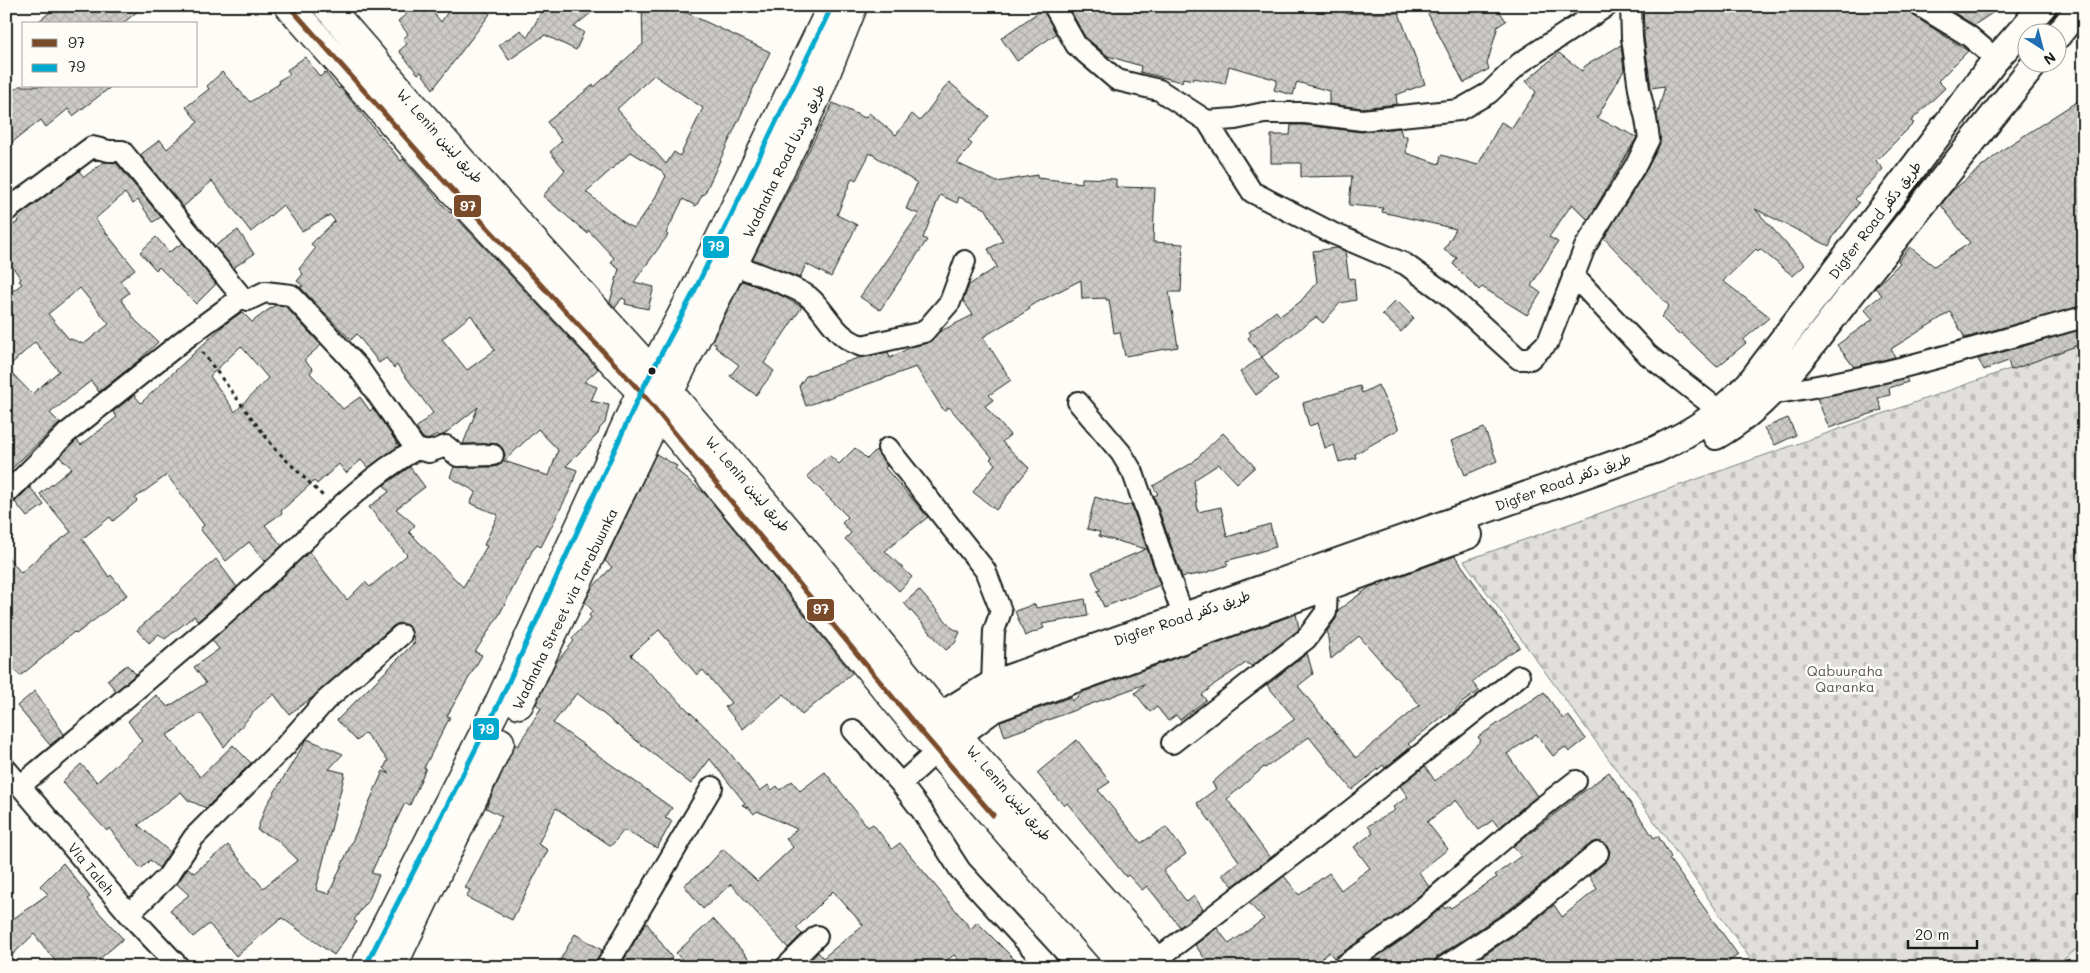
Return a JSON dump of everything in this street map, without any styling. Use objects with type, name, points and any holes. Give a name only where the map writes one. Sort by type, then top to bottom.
[{"type":"main road","points":[[289,6],[456,174]]},
{"type":"main road","name":"W. Lenin طريق لينين","points":[[327,6],[456,174],[664,403],[791,534],[938,732],[1159,963]]},
{"type":"main road","name":"Wadnaha Road طريق وددنا","points":[[576,560],[646,382],[695,290],[832,6]]},
{"type":"main road","name":"Wadnaha Road طريق وددنا","points":[[664,403],[816,98],[853,6]]},
{"type":"main road","name":"Wadnaha Street via Tarabuunka","points":[[392,967],[576,560],[664,403]]},
{"type":"main road","points":[[365,967],[499,703],[576,560]]},
{"type":"main road","points":[[938,732],[1125,967]]},
{"type":"street","points":[[1054,6],[1076,45],[1117,80],[1159,90],[1207,122],[1252,192],[1332,233],[1405,264],[1448,295],[1519,358],[1530,359],[1548,342],[1585,247],[1637,163],[1649,139],[1639,89],[1632,38],[1631,6]]},
{"type":"street","points":[[1207,122],[1235,119],[1264,112],[1305,112],[1362,120],[1459,110],[1489,92],[1520,63],[1607,6]]},
{"type":"street","points":[[1920,6],[1969,36],[1996,59]]},
{"type":"street","name":"Digfer Road طريق دكفر","points":[[938,732],[992,684],[1184,618],[1657,448],[1698,429],[1722,412],[1772,356],[1996,59],[2043,6]]},
{"type":"street","points":[[2068,22],[2081,6]]},
{"type":"street","name":"Digfer Road طريق دكفر","points":[[938,732],[994,709],[1327,588],[1684,454],[1726,430],[1768,394],[1811,346],[2028,72]]},
{"type":"street","points":[[6,211],[92,147],[108,151],[122,151],[242,297],[248,300],[265,292],[291,295],[358,367],[416,449]]},
{"type":"street","points":[[734,265],[808,296],[827,321],[852,343],[862,346],[924,332],[950,302],[965,261]]},
{"type":"street","points":[[1573,275],[1648,355],[1722,412]]},
{"type":"street","points":[[6,494],[67,433],[190,335],[242,297]]},
{"type":"street","points":[[1768,394],[1797,390],[1907,366],[2084,317]]},
{"type":"street","points":[[1078,402],[1121,453],[1133,473],[1184,618]]},
{"type":"street","points":[[20,786],[164,667],[254,588],[338,509],[394,461],[416,449],[430,452],[446,446],[458,456],[493,456]]},
{"type":"street","points":[[888,448],[985,570],[1001,611],[994,631],[992,684]]},
{"type":"street","points":[[1172,743],[1306,639],[1326,612],[1327,588]]},
{"type":"street","points":[[128,914],[168,876],[194,837],[286,745],[325,701],[401,635]]},
{"type":"street","points":[[1159,963],[1519,676]]},
{"type":"street","points":[[853,730],[901,784],[922,811],[960,870],[1049,967]]},
{"type":"street","points":[[901,784],[938,732]]},
{"type":"street","name":"Via Taleh","points":[[6,768],[128,914],[179,967]]},
{"type":"street","points":[[1342,967],[1404,924],[1532,815],[1576,781]]},
{"type":"street","points":[[606,967],[712,787]]},
{"type":"street","points":[[1444,967],[1521,916],[1598,853]]},
{"type":"street","points":[[786,967],[817,936]]},
{"type":"path","points":[[190,335],[275,449],[338,509]]},
{"type":"shaded area","points":[[2084,943],[2084,967],[2054,967]]},
{"type":"green space","name":"Qabuuraha Qaranka","points":[[2084,343],[2084,943],[2054,967],[1756,967],[1662,832],[1464,561]]},
{"type":"building","points":[[58,6],[144,6],[124,22],[38,22]]},
{"type":"building","points":[[416,6],[428,6],[441,22],[452,6],[479,6],[490,14],[433,89],[421,72],[418,74],[399,51],[407,44],[403,39],[408,34],[398,21]]},
{"type":"building","points":[[545,6],[599,6],[574,27],[584,32],[576,50],[545,35],[509,60],[499,45],[521,30],[527,38]]},
{"type":"building","points":[[642,6],[672,6],[770,52],[704,195],[696,206],[683,199],[666,233],[668,235],[634,282],[654,287],[648,309],[625,304],[626,300],[622,298],[615,308],[610,302],[619,269],[611,263],[614,258],[588,230],[587,233],[543,196],[565,170],[550,152],[562,141],[547,122],[593,85],[594,87],[643,44]],"holes":[[[654,75],[703,108],[680,156],[674,152],[666,164],[617,109]],[[631,152],[662,171],[666,176],[653,202],[634,228],[627,225],[586,192]]]},
{"type":"building","points":[[1068,6],[1346,6],[1346,13],[1399,13],[1425,84],[1396,95],[1397,104],[1362,108],[1329,104],[1329,91],[1297,82],[1293,95],[1274,90],[1277,80],[1229,66],[1225,84],[1193,78],[1193,80],[1183,78],[1182,82],[1140,72],[1141,66],[1108,56],[1085,37]]},
{"type":"building","points":[[1424,6],[1496,6],[1506,21],[1498,26],[1487,64],[1489,69],[1464,83]]},
{"type":"building","points":[[1643,6],[1908,6],[1914,16],[1968,51],[1938,81],[1945,88],[1911,121],[1914,123],[1876,161],[1883,169],[1855,199],[1859,203],[1834,235],[1829,246],[1755,209],[1805,265],[1793,276],[1760,249],[1758,251],[1756,249],[1723,281],[1770,317],[1743,340],[1746,343],[1717,367],[1661,317],[1669,306],[1604,238],[1647,169],[1660,144],[1657,116],[1665,86],[1651,88],[1644,37],[1644,31],[1648,29],[1644,28]]},
{"type":"building","points":[[1943,6],[2003,6],[1974,25]]},
{"type":"building","points":[[1043,9],[1056,34],[1017,61],[1001,38]]},
{"type":"building","points":[[1621,45],[1624,70],[1597,118],[1637,137],[1588,220],[1572,204],[1549,237],[1558,242],[1531,286],[1541,293],[1527,315],[1482,287],[1479,290],[1453,264],[1457,258],[1444,250],[1456,229],[1382,212],[1383,208],[1349,205],[1352,176],[1301,177],[1301,163],[1271,163],[1271,135],[1290,135],[1291,125],[1304,125],[1361,132],[1400,128],[1402,136],[1407,136],[1406,153],[1439,164],[1441,155],[1478,165],[1501,122],[1512,128],[1536,92],[1526,81],[1559,53],[1582,71],[1585,66]]},
{"type":"building","points":[[305,57],[320,77],[325,72],[339,89],[340,87],[401,161],[403,159],[450,213],[598,369],[584,382],[597,387],[591,401],[609,405],[605,423],[600,428],[598,434],[566,466],[577,470],[571,488],[541,547],[537,545],[532,551],[499,615],[475,652],[482,655],[447,716],[450,717],[424,768],[426,768],[410,805],[405,803],[371,873],[379,875],[370,897],[354,920],[357,922],[334,955],[282,918],[236,956],[209,924],[193,937],[170,910],[189,895],[177,884],[188,868],[194,873],[228,845],[263,888],[298,860],[276,839],[257,830],[265,808],[307,739],[343,754],[329,769],[345,773],[316,890],[329,894],[383,771],[390,774],[384,768],[388,760],[365,733],[357,741],[337,720],[415,642],[410,627],[399,623],[393,626],[313,697],[289,714],[274,694],[256,709],[224,747],[201,713],[167,735],[200,777],[233,745],[251,763],[206,808],[188,800],[181,792],[138,825],[170,852],[159,868],[150,860],[141,869],[109,828],[107,831],[62,782],[81,764],[97,782],[142,741],[128,721],[156,695],[168,707],[206,683],[194,667],[219,649],[212,640],[309,552],[347,600],[365,582],[370,587],[407,555],[369,507],[389,492],[384,485],[410,467],[425,487],[396,509],[415,525],[409,532],[463,587],[487,546],[484,545],[498,515],[470,503],[476,492],[450,477],[454,467],[494,467],[500,465],[505,455],[503,449],[498,444],[463,444],[478,407],[443,435],[438,436],[437,434],[428,440],[423,438],[416,428],[433,413],[397,365],[394,368],[386,358],[379,363],[357,334],[351,340],[300,287],[303,286],[297,281],[303,274],[299,269],[315,249],[311,244],[335,221],[330,215],[302,231],[283,205],[251,232],[212,181],[183,207],[140,155],[160,140],[167,149],[198,122],[186,107],[209,89],[207,86],[222,72],[250,102],[279,84],[278,81],[290,74],[287,70]],"holes":[[[471,315],[495,350],[467,370],[442,339]],[[538,429],[558,450],[549,476],[504,461]]]},
{"type":"building","points":[[949,82],[989,116],[968,141],[972,144],[957,163],[997,182],[1037,175],[1037,178],[1082,183],[1082,178],[1116,179],[1116,187],[1155,188],[1153,242],[1183,244],[1181,292],[1169,292],[1178,347],[1125,356],[1120,332],[1114,333],[1109,300],[1106,300],[1106,298],[1082,299],[1081,280],[1028,307],[1030,309],[983,337],[1011,380],[989,395],[993,400],[985,406],[1010,435],[1002,442],[1029,468],[996,510],[973,492],[995,464],[990,459],[992,457],[949,407],[944,411],[916,367],[806,406],[799,386],[806,376],[861,357],[888,352],[890,358],[911,347],[927,343],[939,332],[973,315],[963,300],[969,285],[997,267],[988,249],[1003,241],[986,209],[959,197],[957,203],[940,195],[923,238],[927,240],[880,310],[860,297],[919,214],[906,209],[917,183],[870,153],[856,180],[852,178],[837,215],[857,225],[831,277],[806,264],[800,278],[753,259],[833,103],[865,118],[869,113],[896,135],[912,114],[920,121]]},
{"type":"building","points":[[19,86],[22,86],[22,88],[109,88],[73,116],[68,109],[46,127],[41,120],[6,147],[6,96]]},
{"type":"building","points":[[2084,97],[2084,305],[1965,338],[1950,312],[1891,349],[1895,357],[1854,367],[1837,345],[1873,319],[1864,309],[1882,295],[1875,288],[1900,263],[1898,261],[1910,247],[1934,266],[1970,243],[1941,205],[1952,191],[2005,148]]},
{"type":"building","points":[[104,162],[116,163],[161,217],[153,222],[138,200],[133,204],[125,193],[95,219],[135,269],[120,281],[129,293],[121,299],[135,320],[158,342],[138,361],[99,392],[91,381],[50,413],[60,423],[6,474],[6,296],[22,284],[19,281],[21,279],[6,257],[6,230],[19,221],[16,218],[79,171],[84,177]],"holes":[[[80,288],[109,324],[84,344],[68,338],[48,314]],[[35,342],[59,371],[32,394],[7,368]]]},
{"type":"building","points":[[238,230],[254,254],[233,268],[215,246]]},
{"type":"building","points":[[156,237],[169,252],[183,243],[216,284],[196,304],[159,267],[156,270],[140,252]]},
{"type":"building","points":[[1337,248],[1345,251],[1349,279],[1354,278],[1356,300],[1340,303],[1323,323],[1316,317],[1262,357],[1248,338],[1251,335],[1249,332],[1276,311],[1280,316],[1300,302],[1317,282],[1313,251]]},
{"type":"building","points":[[742,281],[780,295],[802,307],[764,363],[774,371],[756,395],[730,376],[739,365],[715,347],[717,345],[712,341]]},
{"type":"building","points":[[1396,300],[1414,318],[1401,332],[1382,314]]},
{"type":"building","points":[[275,305],[285,306],[321,345],[304,360],[313,369],[310,373],[343,409],[360,397],[370,411],[373,408],[399,446],[368,468],[361,460],[346,473],[339,464],[317,484],[314,481],[281,511],[282,513],[265,525],[282,546],[265,561],[249,542],[226,561],[200,529],[204,525],[167,475],[135,498],[137,501],[113,521],[110,517],[82,539],[109,577],[111,575],[127,595],[76,634],[74,632],[20,676],[6,659],[6,554],[21,573],[71,532],[40,494],[72,468],[59,457],[77,440],[81,445],[117,417],[113,412],[134,395],[141,403],[225,324],[242,312],[252,322]],"holes":[[[241,346],[268,378],[235,412],[210,376]]]},
{"type":"building","points":[[2084,329],[2084,343],[2011,370],[2008,361],[1984,370],[1978,359]]},
{"type":"building","points":[[1262,357],[1278,379],[1256,395],[1240,372]]},
{"type":"building","points":[[1906,378],[1908,382],[1889,388],[1890,395],[1878,398],[1882,410],[1829,428],[1817,398]]},
{"type":"building","points":[[1378,385],[1399,429],[1355,454],[1356,458],[1339,462],[1334,445],[1325,448],[1318,423],[1309,426],[1303,403],[1360,386],[1362,393]]},
{"type":"building","points":[[1788,418],[1796,435],[1775,445],[1764,428]]},
{"type":"building","points":[[1484,428],[1497,461],[1465,475],[1451,441]]},
{"type":"building","points":[[1223,433],[1255,467],[1237,483],[1219,464],[1194,480],[1198,512],[1221,507],[1227,537],[1270,524],[1276,547],[1226,561],[1228,565],[1205,573],[1182,577],[1154,496],[1158,494],[1153,486],[1192,463]]},
{"type":"building","points":[[855,448],[867,459],[876,450],[887,466],[885,468],[928,517],[885,551],[912,577],[899,591],[845,539],[851,533],[842,523],[848,517],[807,476],[829,455],[839,464]]},
{"type":"building","points":[[656,454],[677,466],[675,469],[705,494],[852,673],[802,715],[784,694],[743,729],[725,707],[731,703],[703,670],[697,675],[659,630],[631,655],[721,742],[760,791],[768,785],[772,790],[777,786],[780,790],[792,781],[800,791],[825,772],[868,827],[873,824],[892,849],[900,843],[971,929],[977,922],[1022,967],[965,967],[954,955],[938,967],[805,967],[818,952],[823,958],[863,925],[833,891],[796,928],[802,934],[788,948],[731,884],[703,909],[684,885],[705,869],[723,849],[757,881],[793,847],[786,839],[797,829],[757,811],[754,814],[749,808],[742,805],[745,803],[710,759],[691,784],[577,693],[553,723],[672,808],[665,818],[672,821],[657,848],[624,830],[611,846],[556,808],[538,844],[548,850],[512,920],[466,897],[470,890],[465,888],[502,816],[486,808],[515,744],[518,746],[541,708],[536,704],[555,664],[574,641],[572,639],[591,618],[589,615],[593,611],[585,602],[592,588],[612,567],[605,561]]},
{"type":"building","points":[[30,487],[44,505],[27,517],[15,502]]},
{"type":"building","points":[[1095,497],[1125,506],[1131,504],[1160,585],[1104,607],[1097,591],[1100,590],[1092,572],[1146,549],[1099,536],[1100,532],[1087,529]]},
{"type":"building","points":[[1455,556],[1520,647],[1498,661],[1472,682],[1479,691],[1463,702],[1450,716],[1447,713],[1408,744],[1411,747],[1385,768],[1383,765],[1352,790],[1309,737],[1264,767],[1227,799],[1270,858],[1233,886],[1222,875],[1239,861],[1197,803],[1216,789],[1212,783],[1246,753],[1295,719],[1267,685],[1307,653],[1313,674],[1298,686],[1356,758],[1420,705],[1359,636],[1331,659],[1327,631],[1336,619],[1338,610],[1370,587],[1378,584],[1379,586],[1384,582]]},
{"type":"building","points":[[216,559],[237,587],[198,621],[194,616],[165,639],[159,634],[149,643],[137,630]]},
{"type":"building","points":[[919,590],[952,628],[960,632],[955,643],[946,650],[904,603]]},
{"type":"building","points":[[1085,599],[1088,616],[1042,624],[1044,628],[1025,636],[1015,611],[1035,604],[1036,608]]},
{"type":"building","points":[[1296,614],[1299,628],[1297,631],[1252,666],[1246,663],[1216,683],[1202,695],[1206,700],[1180,720],[1176,715],[1168,721],[1157,707],[1150,712],[1135,693],[1145,684],[1005,736],[1000,722],[1071,697],[1072,701],[1083,692]]},
{"type":"building","points":[[127,665],[136,674],[116,691],[107,680]]},
{"type":"building","points":[[35,691],[64,734],[50,745],[17,706]]},
{"type":"building","points":[[1544,692],[1563,719],[1568,715],[1586,739],[1569,752],[1565,747],[1553,756],[1536,734],[1507,754],[1537,796],[1499,828],[1493,820],[1479,830],[1456,800],[1427,822],[1448,849],[1419,872],[1429,887],[1397,915],[1334,958],[1329,952],[1310,967],[1211,967],[1195,945],[1217,928],[1229,944],[1264,919],[1249,903],[1284,876],[1299,895],[1329,873],[1341,890],[1370,868],[1354,847],[1373,833],[1368,826],[1395,810],[1393,807],[1408,797],[1400,786],[1425,766],[1435,781],[1481,741],[1478,737]]},
{"type":"building","points":[[1077,740],[1110,782],[1098,790],[1141,843],[1166,827],[1186,854],[1163,871],[1187,902],[1194,896],[1203,909],[1180,927],[1147,886],[1142,890],[1128,875],[1126,877],[1067,803],[1064,806],[1037,773]]},
{"type":"building","points":[[1609,772],[1654,838],[1658,836],[1671,857],[1669,859],[1738,955],[1722,967],[1466,967],[1528,926],[1554,905],[1562,917],[1597,889],[1589,876],[1606,862],[1610,852],[1607,845],[1597,841],[1590,844],[1514,906],[1437,957],[1432,967],[1373,967],[1369,962],[1411,934],[1443,906],[1445,909],[1449,906],[1451,908],[1497,877],[1495,875],[1521,856],[1513,846]]},
{"type":"building","points":[[63,863],[90,897],[87,899],[123,939],[90,967],[60,967],[34,934],[6,961],[6,924],[48,894],[40,886]]},
{"type":"building","points":[[713,919],[757,967],[688,967],[676,953]]},
{"type":"building","points":[[646,922],[672,958],[662,967],[620,967]]},
{"type":"building","points":[[575,934],[602,950],[594,967],[556,967]]},
{"type":"transit line","name":"97","points":[[289,6],[445,182],[641,392],[919,729],[993,815]]},
{"type":"transit line","name":"79","points":[[365,967],[499,703],[641,392],[695,290],[832,6]]}]
